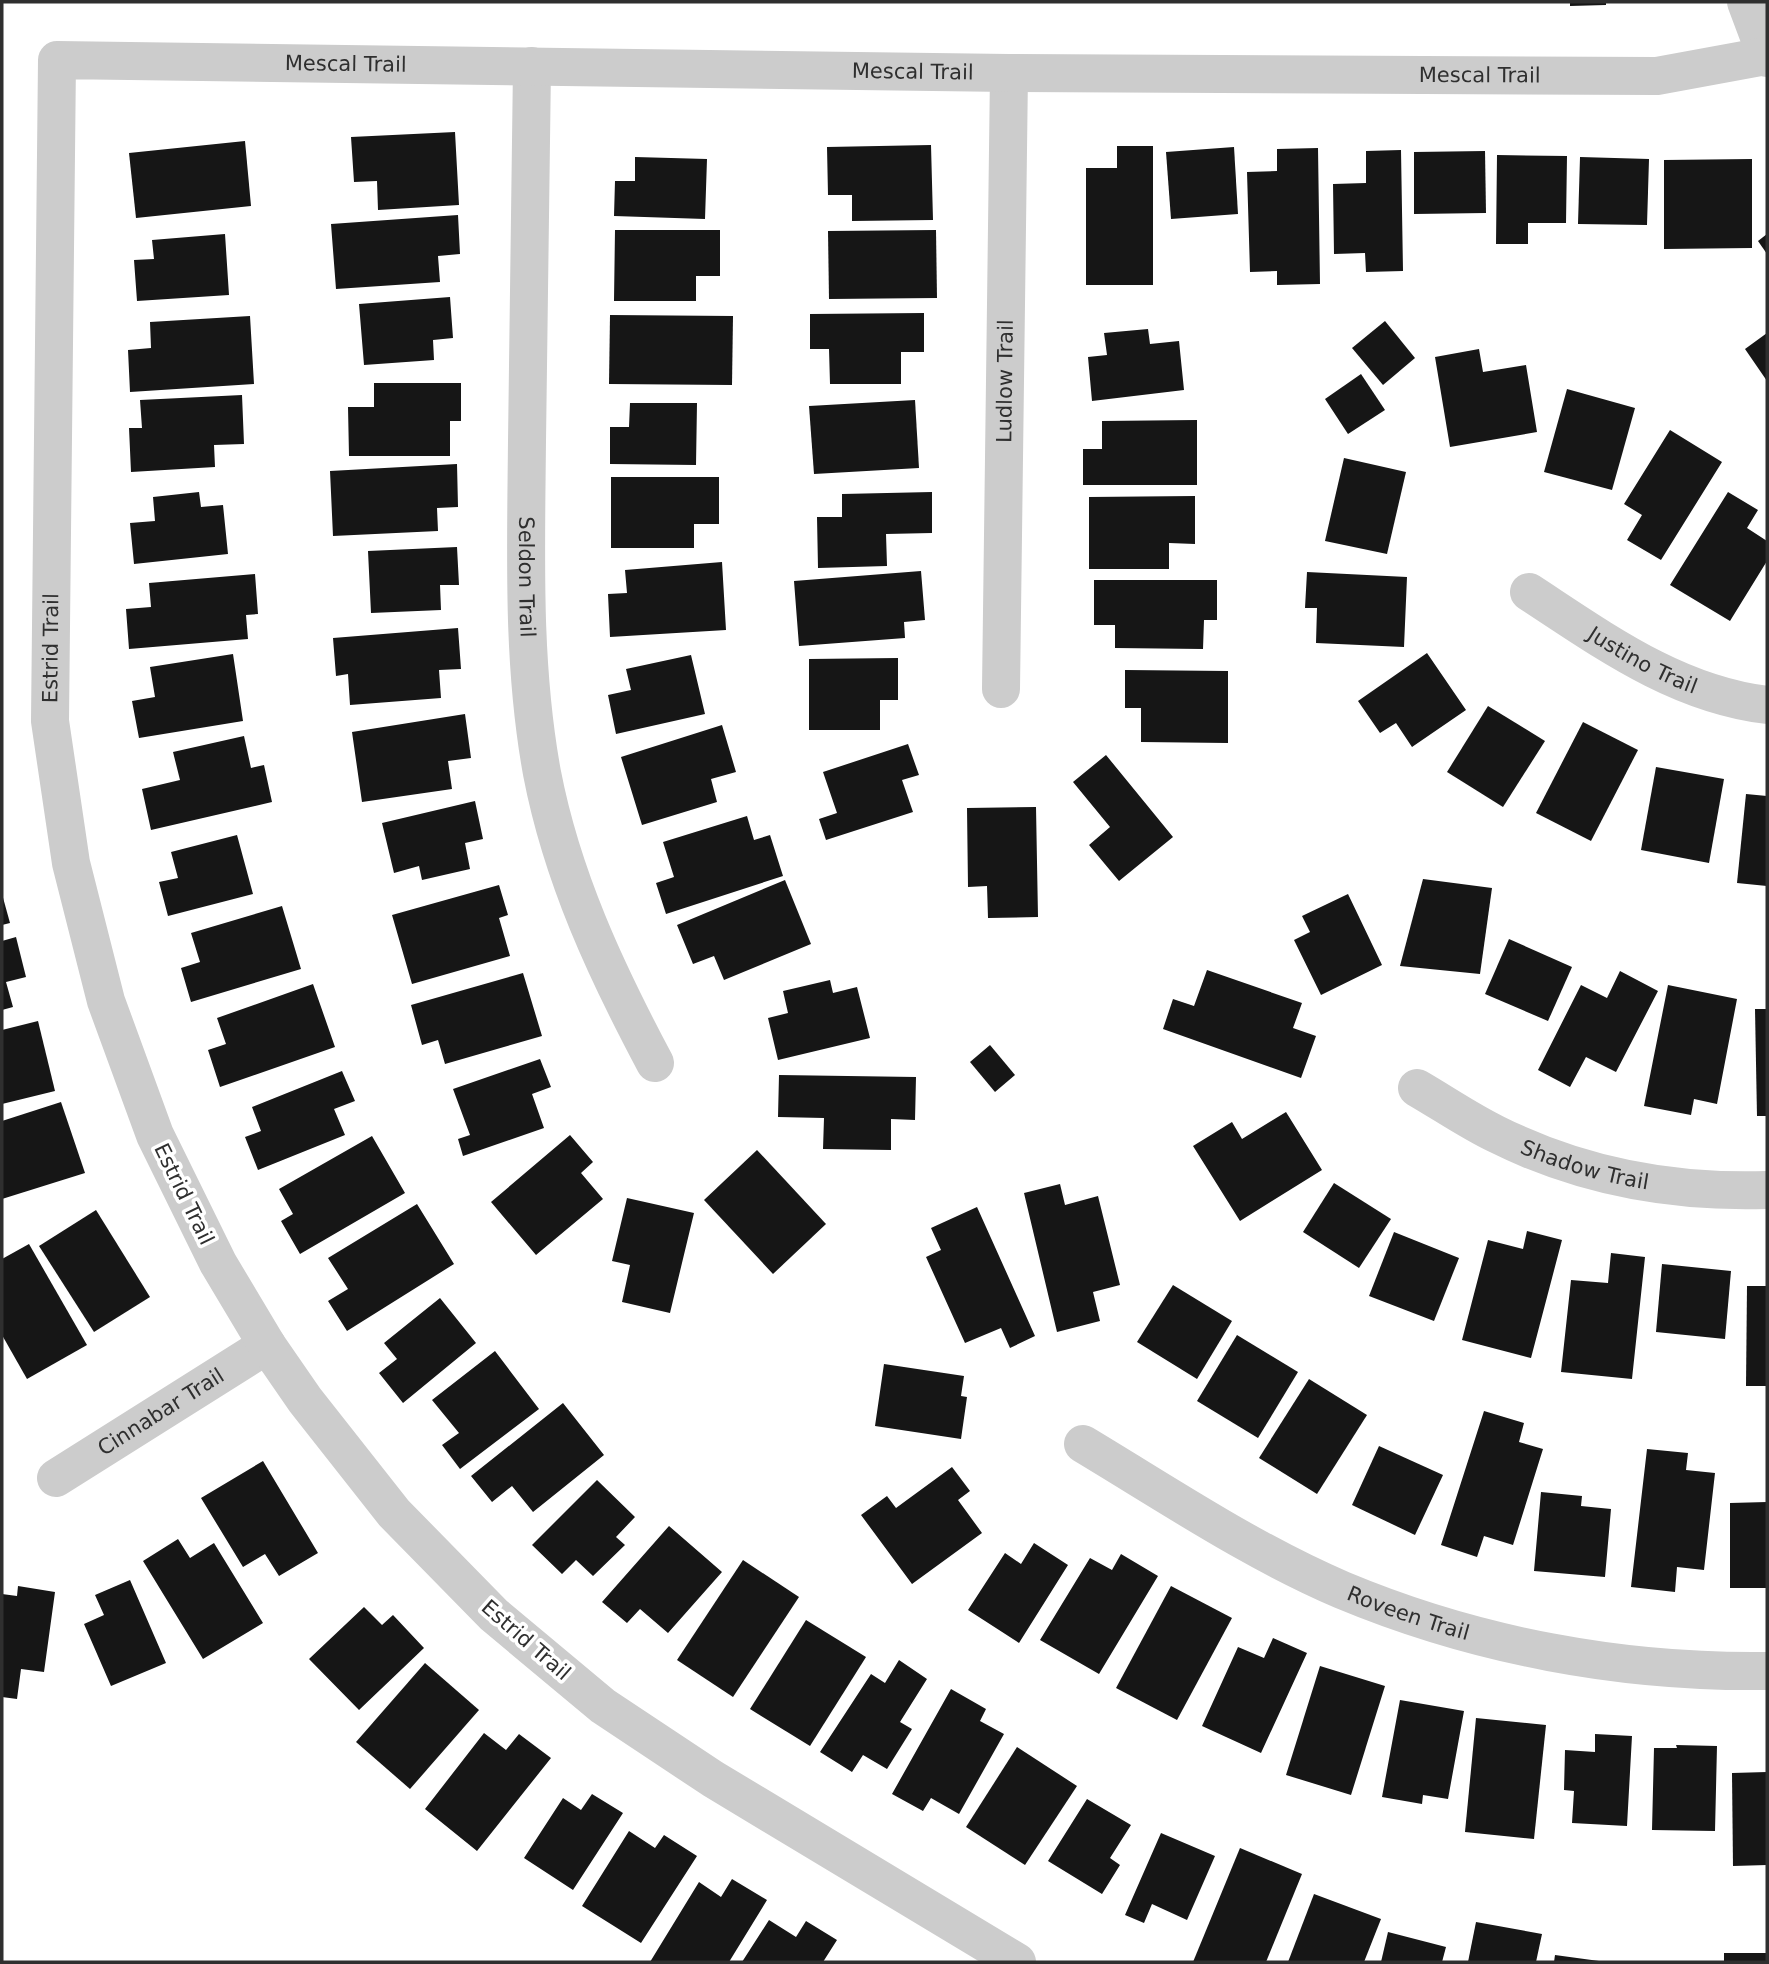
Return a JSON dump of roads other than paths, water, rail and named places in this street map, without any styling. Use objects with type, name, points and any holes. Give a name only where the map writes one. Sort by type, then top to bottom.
[{"type":"street","points":[[1746,2],[1766,57]]},
{"type":"street","name":"Mescal Trail","points":[[57,60],[1009,73],[1657,76],[1766,57]]},
{"type":"street","name":"Estrid Trail","points":[[57,60],[50,721],[71,863],[106,1001],[155,1135],[218,1263],[267,1345],[305,1400],[394,1513],[494,1615],[603,1706],[713,1779],[1017,1962]]},
{"type":"street","name":"Seldon Trail","points":[[532,66],[526,576],[529,683],[543,775],[566,865],[607,974],[655,1063]]},
{"type":"street","name":"Ludlow Trail","points":[[1001,690],[1009,73]]},
{"type":"street","name":"Justino Trail","points":[[1529,592],[1641,665],[1713,694],[1767,705]]},
{"type":"street","name":"Shadow Trail","points":[[1417,1088],[1494,1133],[1546,1156],[1599,1173],[1654,1184],[1767,1190]]},
{"type":"street","name":"Cinnabar Trail","points":[[56,1478],[267,1345]]},
{"type":"street","name":"Roveen Trail","points":[[1083,1444],[1247,1543],[1342,1590],[1442,1626],[1544,1652],[1649,1667],[1767,1671]]}]
